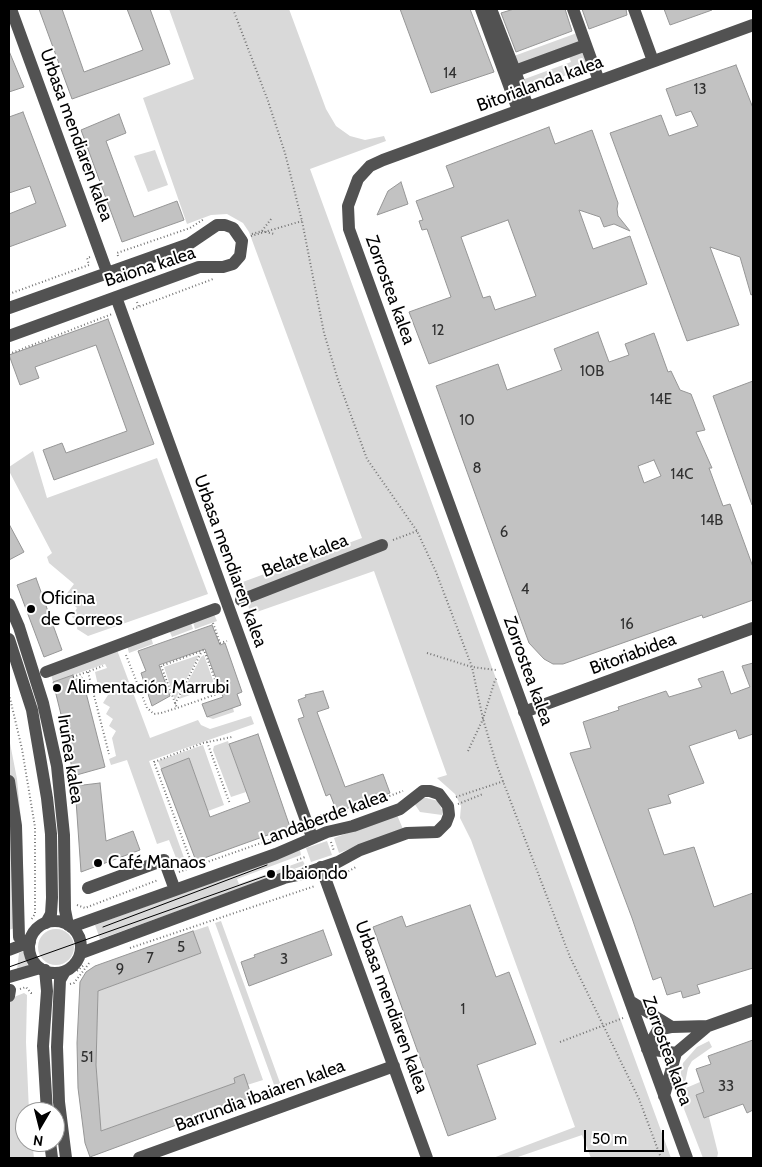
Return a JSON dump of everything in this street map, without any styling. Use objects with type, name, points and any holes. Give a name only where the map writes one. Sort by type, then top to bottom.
[{"type":"street","name":"Urbasa mendiaren kalea","points":[[11,9],[107,272]]},
{"type":"street","points":[[481,9],[523,109]]},
{"type":"street","points":[[491,9],[515,71],[523,109]]},
{"type":"street","points":[[573,9],[599,81]]},
{"type":"street","points":[[634,9],[653,61]]},
{"type":"street","name":"Bitorialanda kalea","points":[[351,193],[358,179],[370,166],[383,160],[753,25]]},
{"type":"street","points":[[515,71],[586,45]]},
{"type":"street","name":"Zorrostea kalea","points":[[351,193],[348,206],[349,228],[687,1158]]},
{"type":"street","name":"Baiona kalea","points":[[9,308],[189,244],[217,225],[233,228],[242,241],[242,250],[233,264],[223,267],[199,267],[9,336]]},
{"type":"street","name":"Urbasa mendiaren kalea","points":[[116,297],[312,837]]},
{"type":"street","name":"Belate kalea","points":[[241,600],[382,545]]},
{"type":"street","name":"Iruñea kalea","points":[[9,604],[19,627],[41,694],[57,766],[64,835],[65,910],[69,926]]},
{"type":"street","points":[[46,672],[215,609]]},
{"type":"street","name":"Bitoriabidea","points":[[524,712],[753,628]]},
{"type":"street","name":"Iruñea kalea","points":[[9,639],[32,710],[47,798],[51,834],[52,898],[51,914],[46,923]]},
{"type":"street","points":[[9,781],[16,826],[24,939],[30,953],[42,969],[47,991],[43,1046],[46,1102]]},
{"type":"street","name":"Landaberde kalea","points":[[69,926],[90,921],[276,854],[312,837],[353,826],[400,809],[422,791],[439,794],[448,806],[448,817],[440,830],[430,833],[407,834],[360,850],[338,862],[275,881],[81,953]]},
{"type":"street","points":[[88,888],[164,860],[175,890]]},
{"type":"street","name":"Urbasa mendiaren kalea","points":[[321,868],[427,1158]]},
{"type":"street","points":[[9,950],[46,923],[60,922],[69,926],[80,941],[81,953],[72,967],[65,971],[55,973],[42,969],[9,988]]},
{"type":"street","points":[[65,971],[60,980],[56,1047],[59,1102],[66,1158]]},
{"type":"street","points":[[630,1001],[672,1026]]},
{"type":"street","points":[[676,1053],[647,1049],[658,1030],[672,1026],[708,1026],[753,1010]]},
{"type":"street","points":[[664,1096],[676,1053],[708,1026]]},
{"type":"street","name":"Barrundia ibaiaren kalea","points":[[139,1158],[394,1066]]},
{"type":"path","points":[[233,9],[268,101],[284,153],[302,221],[324,333],[344,398],[367,459],[416,531],[436,572],[472,667],[483,719],[504,781],[570,957],[639,1098],[661,1158]]},
{"type":"path","points":[[263,232],[271,220]]},
{"type":"path","points":[[246,238],[302,221]]},
{"type":"path","points":[[250,234],[263,232],[274,234]]},
{"type":"path","points":[[9,294],[89,265],[87,258],[101,254]]},
{"type":"path","points":[[9,354],[121,311],[139,307]]},
{"type":"path","points":[[382,545],[416,531]]},
{"type":"path","points":[[213,623],[220,643],[227,641]]},
{"type":"path","points":[[175,704],[204,650]]},
{"type":"path","points":[[177,708],[161,666],[204,650]]},
{"type":"path","points":[[126,655],[147,708],[154,714],[220,693],[204,650]]},
{"type":"path","points":[[427,653],[472,667],[496,670]]},
{"type":"path","points":[[73,677],[103,666]]},
{"type":"path","points":[[88,672],[109,754]]},
{"type":"path","points":[[468,751],[483,719],[495,680],[498,677]]},
{"type":"path","points":[[9,694],[22,750],[35,827],[35,914]]},
{"type":"path","points":[[193,868],[154,762],[207,742],[232,737]]},
{"type":"path","points":[[207,742],[230,804]]},
{"type":"path","points":[[451,799],[504,781]]},
{"type":"path","points":[[458,804],[483,794]]},
{"type":"path","points":[[77,905],[85,908],[288,833],[294,826],[320,815],[343,875]]},
{"type":"path","points":[[297,860],[305,857]]},
{"type":"path","points":[[85,908],[90,921]]},
{"type":"path","points":[[560,1042],[623,1018]]},
{"type":"shaded area","points":[[169,9],[289,9],[326,109],[336,126],[350,136],[365,140],[384,136],[386,141],[310,169],[671,1158],[591,1158],[582,1135],[515,1158],[493,1158],[575,1127],[471,840],[460,818],[461,806],[455,794],[437,778],[447,775],[374,571],[251,614],[240,583],[362,538],[249,232],[243,223],[227,214],[211,215],[187,224],[143,98],[194,79]]},
{"type":"shaded area","points":[[577,33],[580,44],[518,67],[514,56]]},
{"type":"shaded area","points":[[582,51],[588,67],[526,90],[522,80],[571,62],[569,56]]},
{"type":"shaded area","points":[[155,150],[168,185],[148,192],[134,156]]},
{"type":"shaded area","points":[[33,451],[47,498],[157,458],[208,594],[88,636],[77,629],[78,622],[72,617],[77,608],[65,596],[74,584],[49,563],[47,557],[52,553],[9,471],[9,467]]},
{"type":"shaded area","points":[[214,614],[217,621],[195,629],[193,622]]},
{"type":"shaded area","points":[[191,623],[193,629],[172,637],[169,630]]},
{"type":"shaded area","points":[[151,637],[153,644],[129,653],[127,646]]},
{"type":"shaded area","points":[[117,650],[150,738],[198,720],[201,725],[210,729],[251,716],[254,724],[149,761],[187,866],[180,868],[169,840],[157,844],[127,760],[111,765],[109,759],[116,756],[112,738],[116,731],[109,726],[113,719],[106,714],[110,707],[103,703],[108,695],[99,690],[95,672],[107,668],[105,664],[53,682],[51,674]]},
{"type":"shaded area","points":[[199,655],[175,700],[164,667]]},
{"type":"shaded area","points":[[204,655],[215,686],[179,699],[201,657]]},
{"type":"shaded area","points":[[233,708],[234,712],[213,719],[207,717]]},
{"type":"shaded area","points":[[9,738],[17,779],[22,829],[24,898],[23,925],[9,930]]},
{"type":"shaded area","points":[[228,741],[246,792],[231,797],[213,750],[214,746]]},
{"type":"shaded area","points":[[203,745],[224,805],[208,811],[189,759],[161,769],[158,761]]},
{"type":"shaded area","points":[[423,797],[438,801],[442,815],[420,812],[414,803]]},
{"type":"shaded area","points":[[397,815],[403,829],[339,853],[334,838]]},
{"type":"shaded area","points":[[327,841],[332,855],[311,862],[306,848]]},
{"type":"shaded area","points":[[300,850],[301,855],[237,879],[239,884],[303,861],[305,865],[100,939],[95,925]]},
{"type":"shaded area","points":[[221,921],[283,1091],[277,1093],[215,923]]},
{"type":"shaded area","points":[[208,926],[263,1080],[247,1085],[243,1075],[234,1078],[235,1083],[101,1131],[96,1065],[98,991],[201,953],[193,931]]},
{"type":"shaded area","points":[[56,929],[63,930],[69,934],[73,940],[73,954],[69,960],[63,964],[56,965],[49,964],[43,960],[39,954],[38,947],[39,940],[43,934],[49,930]]},
{"type":"shaded area","points":[[24,951],[28,966],[17,970],[19,953]]},
{"type":"shaded area","points":[[24,993],[27,995],[26,1042],[29,1102],[15,1102],[15,1152],[33,1152],[34,1158],[9,1158],[9,999]]},
{"type":"shaded area","points":[[709,1041],[712,1047],[692,1061],[688,1068],[685,1083],[686,1088],[700,1082],[704,1092],[696,1095],[704,1118],[709,1117],[718,1153],[717,1158],[703,1158],[679,1096],[678,1084],[683,1063],[697,1047]]},
{"type":"building","points":[[39,9],[62,9],[84,72],[143,50],[127,9],[150,9],[170,64],[72,99]]},
{"type":"building","points":[[400,9],[470,9],[494,72],[431,93]]},
{"type":"building","points":[[514,9],[565,9],[572,31],[516,52],[501,13]]},
{"type":"building","points":[[582,9],[626,9],[627,15],[589,29]]},
{"type":"building","points":[[664,9],[712,9],[712,10],[670,25]]},
{"type":"building","points":[[9,51],[24,87],[9,92]]},
{"type":"building","points":[[736,65],[753,108],[753,294],[751,295],[740,257],[710,247],[739,325],[687,341],[610,133],[661,115],[669,136],[698,126],[691,111],[676,116],[666,89]]},
{"type":"building","points":[[23,112],[66,226],[9,247],[9,214],[36,203],[30,186],[9,193],[9,117]]},
{"type":"building","points":[[119,114],[126,133],[106,141],[134,217],[177,201],[184,220],[122,242],[81,130]]},
{"type":"building","points":[[549,127],[555,144],[592,130],[618,203],[618,216],[630,231],[614,224],[604,227],[600,217],[579,210],[593,249],[630,236],[647,284],[429,364],[409,312],[451,297],[427,229],[422,230],[419,221],[423,220],[416,201],[454,187],[446,166]],"holes":[[[508,220],[536,296],[495,310],[490,296],[483,298],[461,237]]]},
{"type":"building","points":[[401,182],[408,204],[377,215],[388,191]]},
{"type":"building","points":[[108,319],[154,444],[54,480],[43,450],[62,443],[66,453],[127,431],[96,345],[35,367],[39,378],[20,385],[9,355]]},
{"type":"building","points":[[598,332],[609,362],[629,355],[625,344],[654,333],[668,372],[671,371],[680,390],[691,394],[705,430],[696,432],[712,468],[709,468],[723,506],[730,504],[753,567],[753,600],[703,618],[702,615],[563,664],[553,664],[544,659],[529,643],[436,386],[498,364],[507,390],[562,370],[554,349]],"holes":[[[654,460],[661,476],[644,483],[638,466]]]},
{"type":"building","points":[[753,381],[753,504],[752,505],[713,396]]},
{"type":"building","points":[[9,524],[24,552],[9,560]]},
{"type":"building","points":[[36,578],[62,650],[44,657],[17,585]]},
{"type":"building","points":[[212,625],[220,645],[225,643],[242,692],[237,694],[241,705],[207,717],[202,704],[223,697],[205,649],[159,665],[170,696],[152,706],[141,673],[146,671],[138,651]]},
{"type":"building","points":[[753,663],[753,734],[739,739],[736,730],[689,746],[704,783],[668,795],[671,803],[648,809],[664,855],[694,847],[714,907],[753,893],[753,968],[697,985],[700,993],[683,998],[681,991],[667,995],[661,977],[653,980],[632,918],[570,753],[591,748],[583,722],[619,710],[618,707],[666,691],[669,697],[702,687],[698,679],[723,671],[731,694],[750,687],[742,666]]},
{"type":"building","points":[[73,675],[74,680],[82,677],[105,767],[73,776],[67,739],[53,682]]},
{"type":"building","points":[[323,691],[329,708],[317,712],[345,787],[383,774],[390,793],[337,812],[330,794],[326,796],[298,719],[304,717],[298,700],[306,697],[305,695]]},
{"type":"building","points":[[258,734],[290,827],[196,861],[161,769],[189,758],[210,817],[250,802],[229,744]]},
{"type":"building","points":[[100,783],[106,841],[133,831],[140,850],[81,872],[75,786]]},
{"type":"building","points":[[470,905],[496,977],[509,972],[536,1044],[477,1065],[496,1119],[448,1136],[373,927],[402,916],[406,927]]},
{"type":"building","points":[[323,930],[332,955],[249,986],[241,962],[255,957],[254,955]]},
{"type":"building","points":[[193,931],[201,953],[98,991],[96,1065],[101,1131],[235,1083],[234,1078],[244,1074],[252,1097],[90,1157],[85,1143],[78,1088],[77,1043],[80,982],[86,972],[95,966]]},
{"type":"building","points":[[753,1040],[753,1110],[747,1113],[743,1104],[704,1118],[696,1095],[704,1092],[696,1069],[711,1064],[708,1056]]},
{"type":"tram line","points":[[103,927],[267,865]]},
{"type":"tram line","points":[[9,967],[271,874]]},
{"type":"place","name":"Oficina de Correos","points":[[31,609]]},
{"type":"place","name":"Alimentación Marrubi","points":[[57,688]]},
{"type":"place","name":"Café Manaos","points":[[98,863]]},
{"type":"place","name":"Ibaiondo","points":[[271,874]]}]
